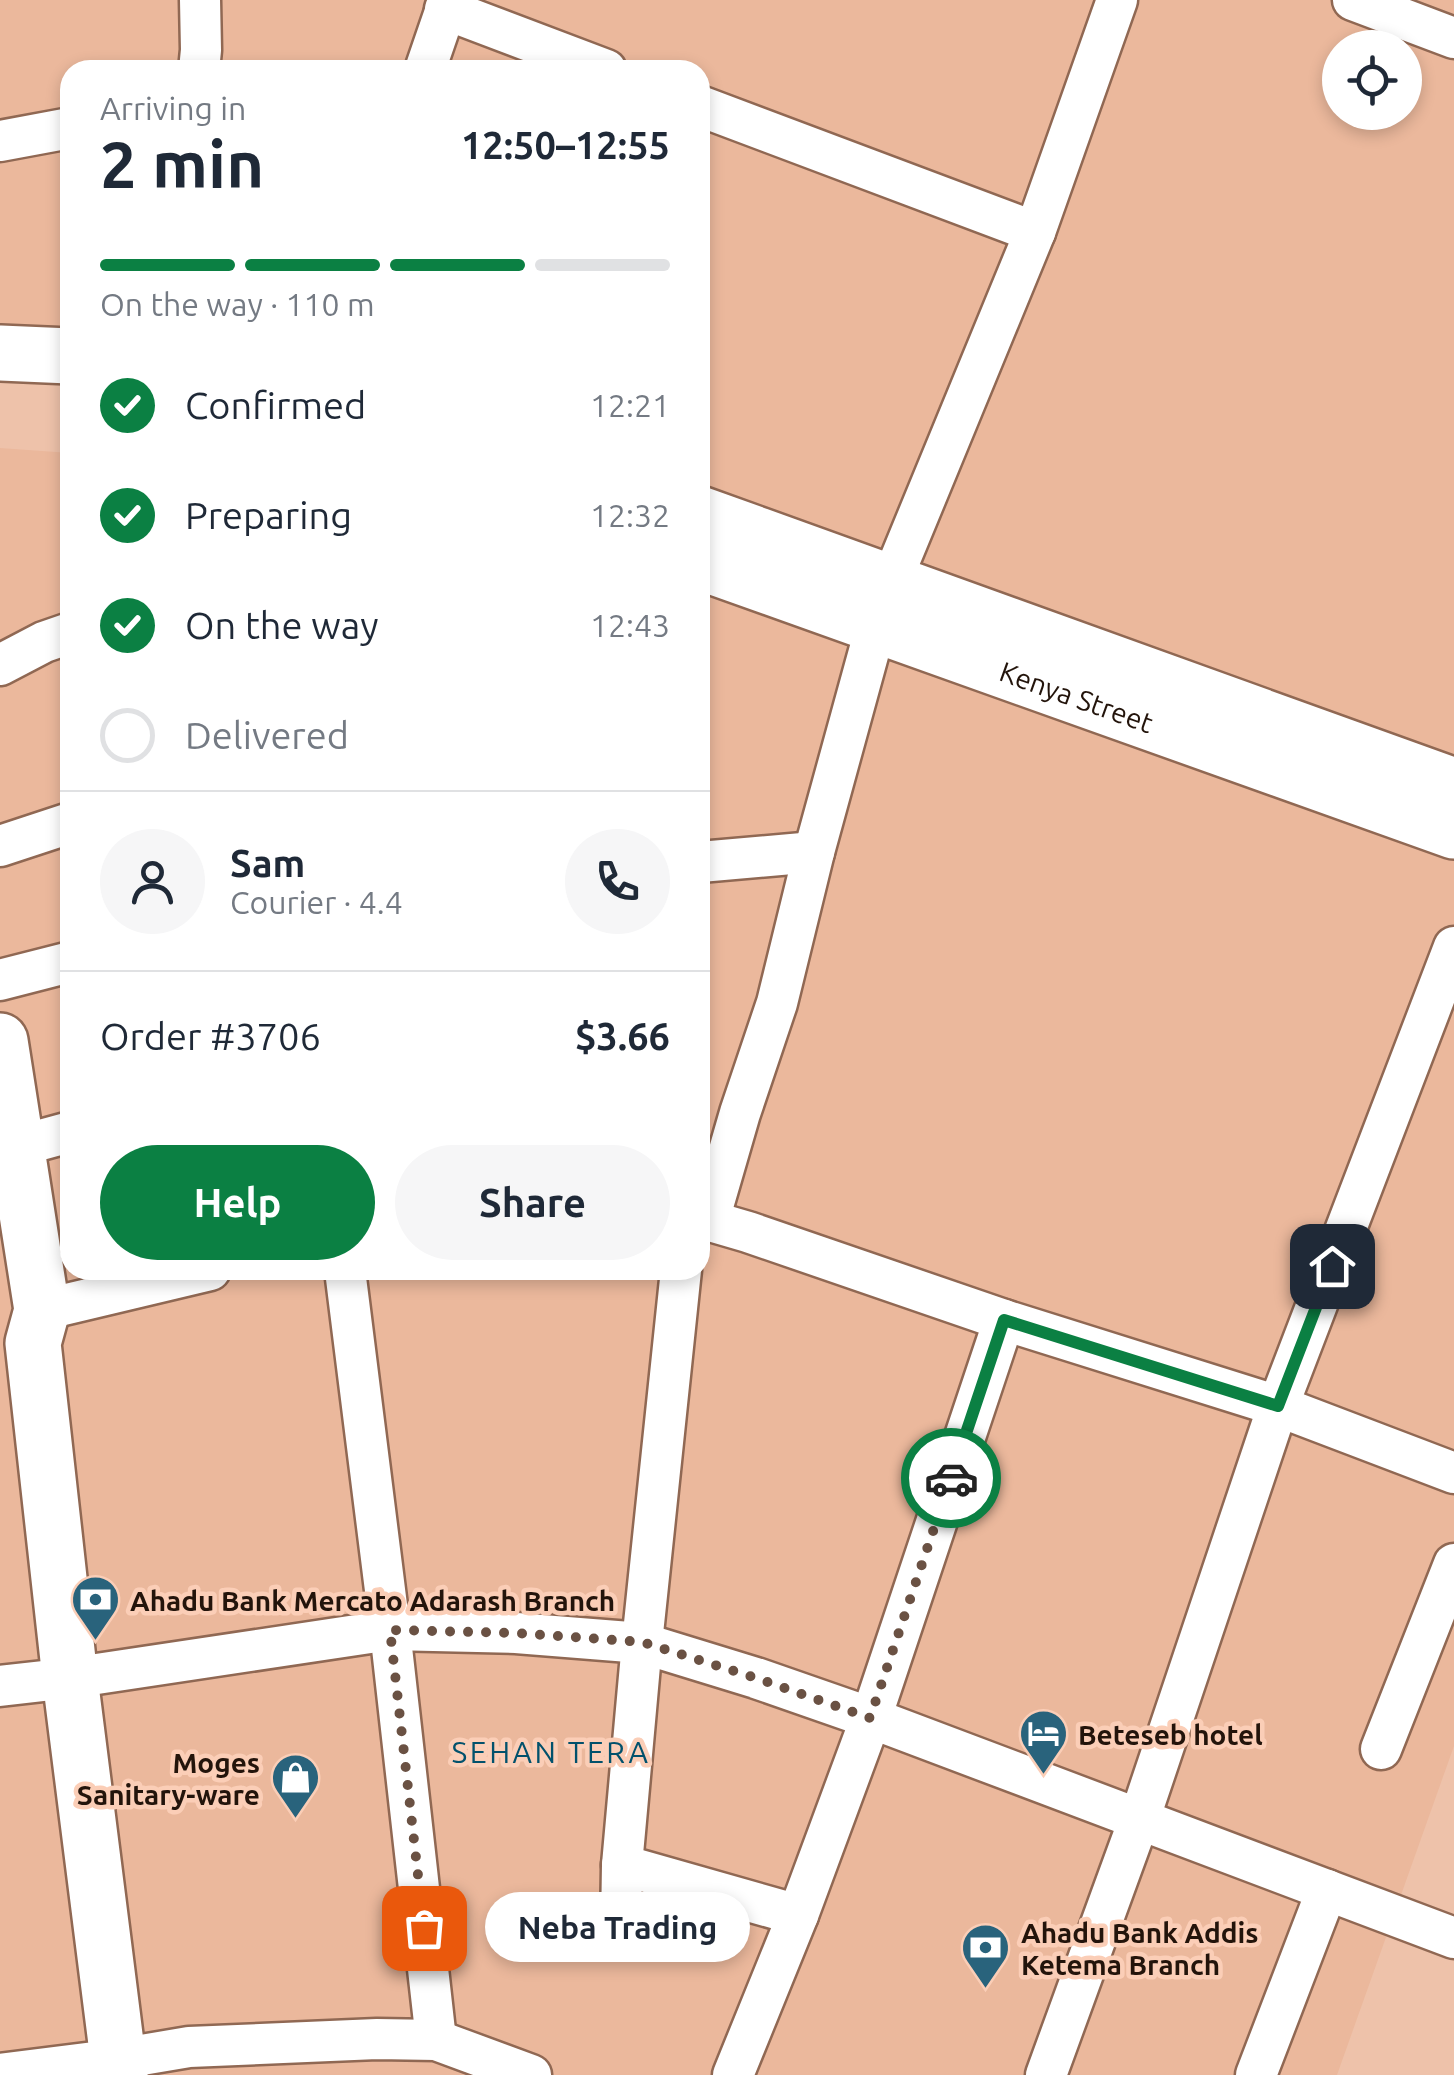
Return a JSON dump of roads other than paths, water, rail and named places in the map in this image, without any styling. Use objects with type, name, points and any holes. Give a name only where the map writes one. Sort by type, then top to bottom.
[{"type":"main road","points":[[0,353],[60,356]]},
{"type":"main road","points":[[710,519],[883,605],[1454,786]]},
{"type":"main road","name":"Kenya Street","points":[[710,564],[883,605],[1182,733],[1454,832]]},
{"type":"main road","points":[[0,1040],[15,1147],[21,1308],[33,1343],[119,2067]]},
{"type":"street","points":[[200,0],[200,60]]},
{"type":"street","points":[[710,1204],[777,1003],[814,852],[883,605],[1035,232],[1117,0]]},
{"type":"street","points":[[1353,0],[1454,38]]},
{"type":"street","points":[[428,60],[447,5],[582,60]]},
{"type":"street","points":[[710,110],[1035,232]]},
{"type":"street","points":[[0,141],[60,130]]},
{"type":"street","points":[[0,666],[60,636]]},
{"type":"street","points":[[0,846],[60,826]]},
{"type":"street","points":[[710,861],[814,852]]},
{"type":"street","points":[[1046,2075],[1139,1820],[1278,1406],[1454,947]]},
{"type":"street","points":[[0,980],[60,965]]},
{"type":"street","points":[[15,1147],[60,1135]]},
{"type":"street","points":[[710,1221],[1004,1320],[1278,1406],[1454,1473]]},
{"type":"street","points":[[21,1308],[160,1280]]},
{"type":"street","points":[[346,1280],[436,2040]]},
{"type":"street","points":[[621,1925],[622,1865],[642,1642],[680,1280]]},
{"type":"street","points":[[732,2075],[798,1916],[870,1718],[1004,1320]]},
{"type":"street","points":[[1381,1750],[1454,1564]]},
{"type":"street","points":[[0,1686],[390,1630],[642,1642],[870,1718],[1454,1938]]},
{"type":"street","points":[[622,1865],[798,1916]]},
{"type":"street","points":[[1256,2075],[1327,1890]]},
{"type":"street","points":[[0,2074],[119,2067],[188,2047],[377,2039],[436,2040],[531,2075]]},
{"type":"place","name":"Ahadu Bank Mercato Adarash Branch","points":[[95,1642]]},
{"type":"place","name":"Beteseb hotel","points":[[1043,1776]]},
{"type":"place","name":"Moges Sanitary-ware","points":[[295,1820]]},
{"type":"place","name":"Neba Trading","points":[[424,1928]]},
{"type":"place","name":"Ahadu Bank Addis Ketema Branch","points":[[986,1990]]},
{"type":"district","name":"SEHAN TERA","points":[[551,1752]]}]
